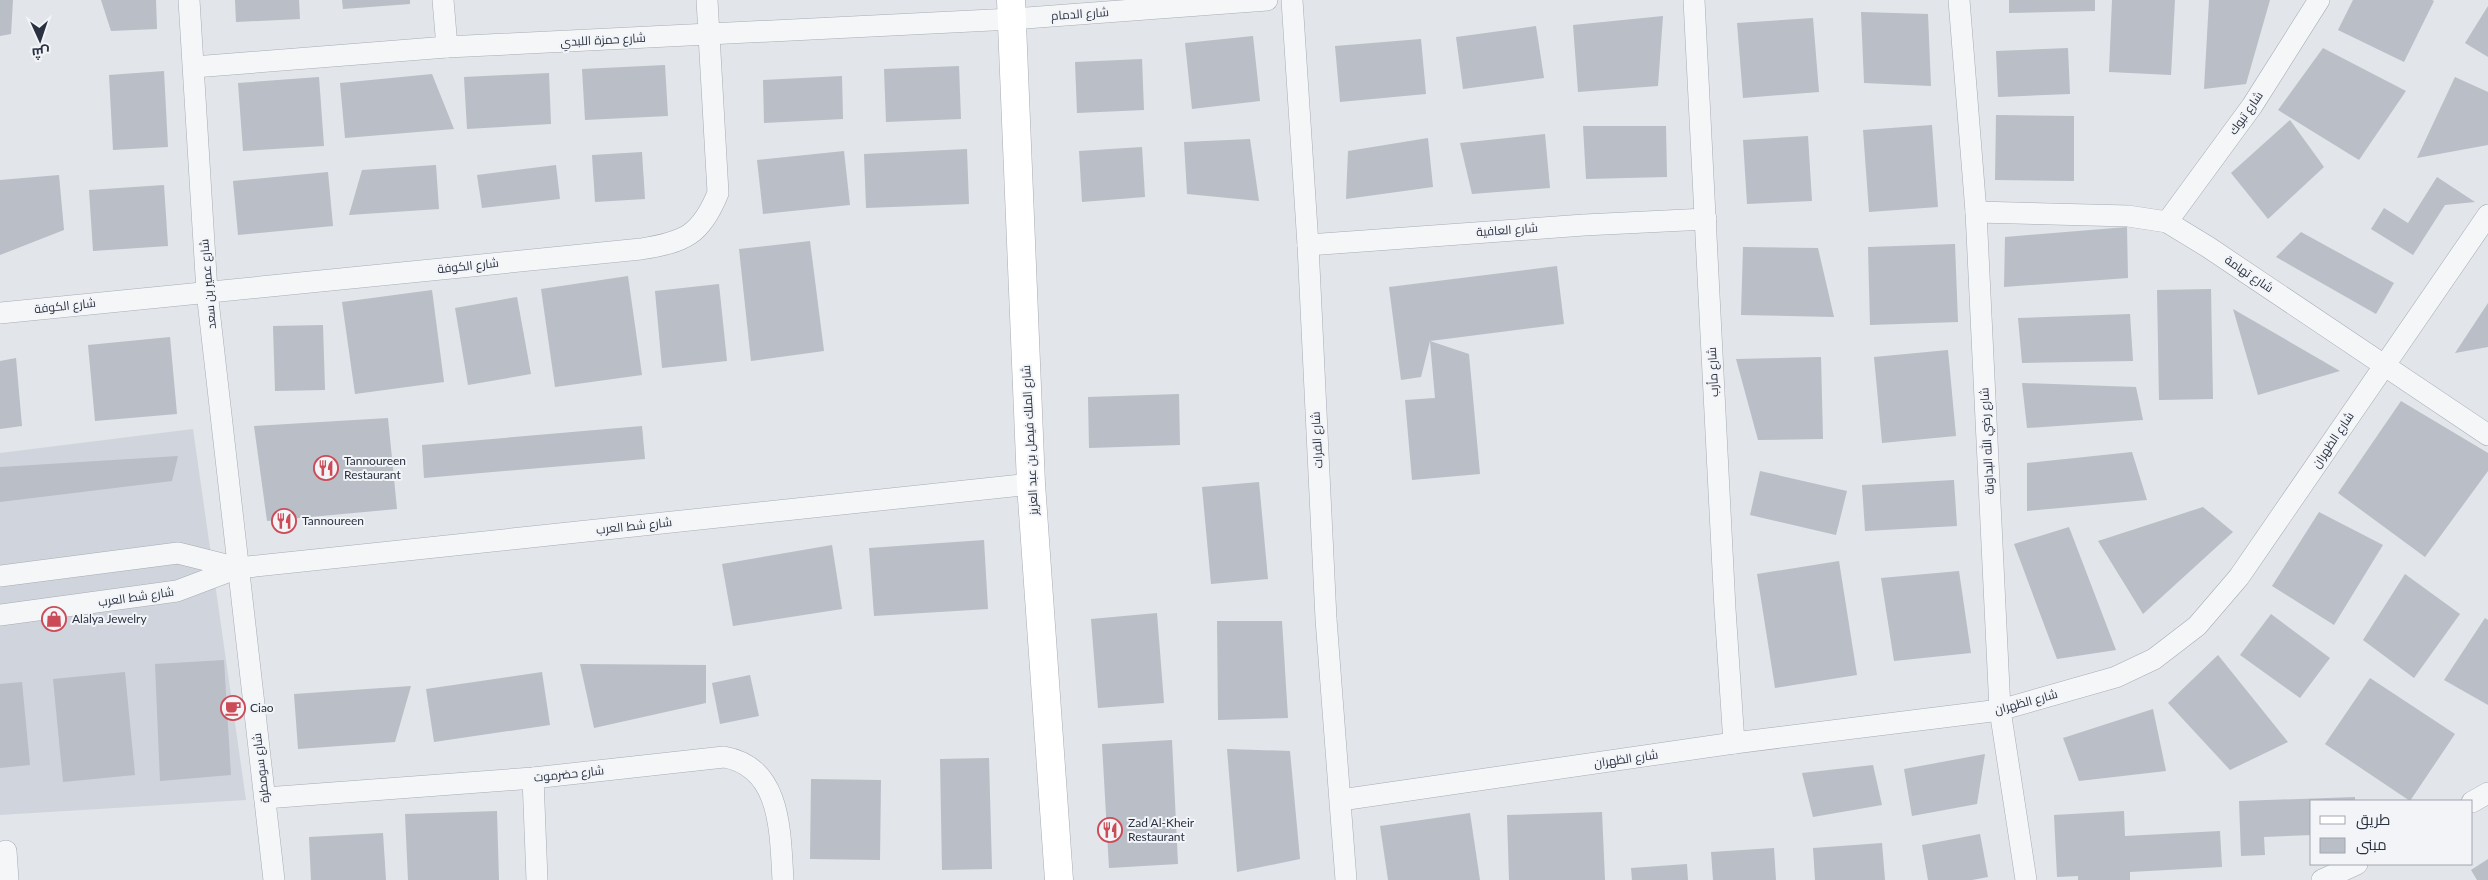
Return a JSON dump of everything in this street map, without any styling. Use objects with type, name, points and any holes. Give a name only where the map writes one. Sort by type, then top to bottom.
[{"type":"main road","name":"شارع الملك فيصل بن عبد العزيز","points":[[1011,9],[1031,484],[1060,880]]},
{"type":"street","name":"شارع عمير بن سعد","points":[[189,0],[207,292],[238,568]]},
{"type":"street","points":[[443,0],[447,47]]},
{"type":"street","name":"شارع الكوفة","points":[[0,312],[669,245],[695,232],[709,215],[718,193],[707,0]]},
{"type":"street","name":"شارع الدمام","points":[[1011,9],[1267,0]]},
{"type":"street","name":"شارع الفرات","points":[[1292,0],[1308,246],[1326,619],[1346,880]]},
{"type":"street","name":"شارع مأرب","points":[[1694,0],[1725,609],[1734,743]]},
{"type":"street","name":"شارع رضي الله البداونة","points":[[1959,0],[1976,212],[2000,710],[2026,880]]},
{"type":"street","name":"شارع تبوك","points":[[2167,222],[2252,106],[2319,0]]},
{"type":"street","name":"شارع حمزة اللبدي","points":[[194,68],[447,47],[708,35],[1011,9]]},
{"type":"street","name":"شارع تهامة","points":[[1976,212],[2128,216],[2167,222],[2208,247],[2488,435]]},
{"type":"street","name":"شارع الظهران","points":[[1341,800],[1734,743],[2000,710],[2116,677],[2154,659],[2197,626],[2239,577],[2383,365],[2488,215]]},
{"type":"street","name":"شارع العافية","points":[[1308,246],[1584,225],[1706,219]]},
{"type":"street","name":"شارع شط العرب","points":[[0,615],[177,591],[238,568],[1031,484]]},
{"type":"street","name":"شارع شط العرب","points":[[0,576],[178,553],[238,568]]},
{"type":"street","name":"شارع سومطرة","points":[[238,568],[274,880]]},
{"type":"street","name":"شارع حضرموت","points":[[265,798],[533,778],[724,757],[737,759],[762,779],[770,793],[776,812],[783,880]]},
{"type":"street","points":[[533,778],[537,880]]},
{"type":"street","points":[[2473,801],[2488,793]]},
{"type":"street","points":[[6,851],[8,880]]},
{"type":"street","points":[[2322,880],[2355,865]]},
{"type":"shaded area","points":[[193,429],[246,800],[0,815],[0,453]]},
{"type":"building","points":[[0,0],[13,0],[11,34],[0,36]]},
{"type":"building","points":[[101,0],[156,0],[157,29],[111,31]]},
{"type":"building","points":[[235,0],[299,0],[300,19],[236,22]]},
{"type":"building","points":[[342,0],[410,0],[410,4],[343,9]]},
{"type":"building","points":[[2009,0],[2095,0],[2095,11],[2009,13]]},
{"type":"building","points":[[2112,0],[2175,0],[2171,75],[2109,72]]},
{"type":"building","points":[[2209,0],[2270,0],[2246,84],[2204,89]]},
{"type":"building","points":[[2353,0],[2434,1],[2404,62],[2338,30]]},
{"type":"building","points":[[2488,6],[2488,57],[2465,43]]},
{"type":"building","points":[[1861,12],[1928,14],[1931,86],[1864,83]]},
{"type":"building","points":[[1663,16],[1658,86],[1578,92],[1573,25]]},
{"type":"building","points":[[1813,18],[1819,92],[1743,98],[1737,23]]},
{"type":"building","points":[[1536,26],[1544,78],[1463,89],[1456,37]]},
{"type":"building","points":[[1253,36],[1260,101],[1192,109],[1185,43]]},
{"type":"building","points":[[1421,39],[1426,94],[1340,102],[1335,46]]},
{"type":"building","points":[[2068,48],[2070,94],[1998,97],[1996,51]]},
{"type":"building","points":[[2323,48],[2406,91],[2359,160],[2278,110]]},
{"type":"building","points":[[1142,59],[1144,110],[1077,113],[1075,62]]},
{"type":"building","points":[[665,65],[668,116],[585,120],[582,69]]},
{"type":"building","points":[[959,66],[961,119],[886,122],[884,69]]},
{"type":"building","points":[[164,71],[168,147],[113,150],[109,75]]},
{"type":"building","points":[[549,73],[551,124],[467,129],[464,77]]},
{"type":"building","points":[[432,74],[454,129],[345,138],[340,83]]},
{"type":"building","points":[[842,76],[843,119],[764,123],[763,80]]},
{"type":"building","points":[[319,77],[324,146],[243,151],[238,83]]},
{"type":"building","points":[[2455,77],[2488,92],[2488,145],[2417,158]]},
{"type":"building","points":[[1996,115],[2074,116],[2074,181],[1995,180]]},
{"type":"building","points":[[2290,120],[2324,167],[2268,219],[2231,173]]},
{"type":"building","points":[[1932,125],[1938,207],[1869,212],[1863,130]]},
{"type":"building","points":[[1583,126],[1666,126],[1667,177],[1586,179]]},
{"type":"building","points":[[1545,134],[1550,188],[1472,194],[1460,143]]},
{"type":"building","points":[[1808,136],[1812,201],[1747,204],[1743,140]]},
{"type":"building","points":[[1428,138],[1433,187],[1346,199],[1348,151]]},
{"type":"building","points":[[1250,139],[1259,201],[1187,194],[1184,142]]},
{"type":"building","points":[[1142,147],[1145,197],[1082,202],[1079,151]]},
{"type":"building","points":[[967,149],[969,204],[866,208],[864,154]]},
{"type":"building","points":[[844,151],[850,205],[763,214],[757,160]]},
{"type":"building","points":[[642,152],[645,199],[595,202],[592,155]]},
{"type":"building","points":[[436,165],[439,209],[349,215],[362,170]]},
{"type":"building","points":[[556,165],[560,199],[482,208],[477,175]]},
{"type":"building","points":[[328,172],[333,226],[238,235],[233,181]]},
{"type":"building","points":[[59,175],[64,230],[0,255],[0,180]]},
{"type":"building","points":[[2437,177],[2475,202],[2445,205],[2413,255],[2371,229],[2384,208],[2408,223]]},
{"type":"building","points":[[164,185],[168,246],[93,251],[89,190]]},
{"type":"building","points":[[2127,227],[2128,278],[2004,287],[2005,237]]},
{"type":"building","points":[[2301,232],[2394,283],[2376,314],[2276,257]]},
{"type":"building","points":[[810,241],[824,351],[751,361],[739,249]]},
{"type":"building","points":[[1955,244],[1958,322],[1870,325],[1868,247]]},
{"type":"building","points":[[1743,247],[1818,248],[1834,317],[1741,315]]},
{"type":"building","points":[[1557,266],[1564,324],[1430,341],[1421,377],[1401,380],[1389,287]]},
{"type":"building","points":[[628,276],[642,375],[555,387],[541,289]]},
{"type":"building","points":[[719,284],[727,361],[662,368],[655,291]]},
{"type":"building","points":[[2211,289],[2213,399],[2159,400],[2157,290]]},
{"type":"building","points":[[432,290],[444,382],[355,394],[342,302]]},
{"type":"building","points":[[517,297],[531,374],[468,385],[455,308]]},
{"type":"building","points":[[2488,303],[2488,347],[2455,353]]},
{"type":"building","points":[[2233,309],[2340,371],[2258,395]]},
{"type":"building","points":[[2130,314],[2133,361],[2022,363],[2018,318]]},
{"type":"building","points":[[323,325],[325,390],[275,391],[273,326]]},
{"type":"building","points":[[170,337],[177,414],[95,421],[88,345]]},
{"type":"building","points":[[1430,341],[1469,354],[1480,474],[1412,480],[1405,400],[1435,398]]},
{"type":"building","points":[[1948,350],[1956,436],[1882,443],[1874,357]]},
{"type":"building","points":[[1821,357],[1823,439],[1758,440],[1736,359]]},
{"type":"building","points":[[16,358],[22,426],[0,429],[0,361]]},
{"type":"building","points":[[2022,383],[2136,387],[2143,420],[2027,428]]},
{"type":"building","points":[[1179,394],[1180,445],[1089,448],[1088,397]]},
{"type":"building","points":[[2401,401],[2488,453],[2488,471],[2425,557],[2338,493]]},
{"type":"building","name":"Tannoureen Restaurant","points":[[388,418],[397,509],[267,521],[254,426]]},
{"type":"building","points":[[642,426],[645,459],[424,478],[422,445]]},
{"type":"building","points":[[2132,452],[2147,500],[2027,511],[2027,463]]},
{"type":"building","points":[[178,456],[172,481],[0,502],[0,467]]},
{"type":"building","points":[[1760,471],[1847,491],[1836,535],[1750,515]]},
{"type":"building","points":[[1954,480],[1957,526],[1865,531],[1862,485]]},
{"type":"building","points":[[1259,482],[1268,579],[1211,584],[1202,487]]},
{"type":"building","points":[[2203,507],[2233,532],[2143,614],[2098,541]]},
{"type":"building","points":[[2319,512],[2383,545],[2334,625],[2272,586]]},
{"type":"building","points":[[2069,527],[2116,650],[2057,659],[2014,544]]},
{"type":"building","points":[[984,540],[988,609],[874,616],[869,548]]},
{"type":"building","points":[[832,545],[842,609],[733,626],[722,564]]},
{"type":"building","points":[[1839,561],[1857,675],[1775,688],[1757,574]]},
{"type":"building","points":[[1959,571],[1971,653],[1894,661],[1881,578]]},
{"type":"building","points":[[2405,574],[2460,614],[2414,678],[2363,640]]},
{"type":"building","points":[[1157,613],[1164,703],[1098,708],[1091,619]]},
{"type":"building","points":[[2271,614],[2330,658],[2300,698],[2240,655]]},
{"type":"building","points":[[2485,618],[2488,620],[2488,705],[2444,680]]},
{"type":"building","points":[[1217,621],[1282,621],[1288,718],[1218,720]]},
{"type":"building","points":[[2218,655],[2288,742],[2230,770],[2168,703]]},
{"type":"building","points":[[224,660],[231,775],[160,781],[155,664]]},
{"type":"building","points":[[580,664],[706,665],[706,703],[594,728]]},
{"type":"building","points":[[125,672],[135,775],[63,782],[53,679]]},
{"type":"building","points":[[542,672],[550,725],[434,742],[426,689]]},
{"type":"building","points":[[750,675],[759,716],[720,724],[712,683]]},
{"type":"building","points":[[2370,678],[2455,734],[2411,800],[2325,744]]},
{"type":"building","points":[[22,682],[30,765],[0,768],[0,684]]},
{"type":"building","points":[[411,686],[395,742],[298,749],[294,694]]},
{"type":"building","points":[[2153,709],[2166,771],[2079,781],[2063,738]]},
{"type":"building","points":[[1172,740],[1178,864],[1109,868],[1102,744]]},
{"type":"building","points":[[1227,749],[1290,751],[1300,859],[1237,872]]},
{"type":"building","points":[[1985,754],[1977,804],[1912,816],[1904,769]]},
{"type":"building","points":[[989,758],[992,869],[942,870],[940,759]]},
{"type":"building","points":[[1873,765],[1882,805],[1813,817],[1802,773]]},
{"type":"building","points":[[811,779],[881,780],[880,860],[810,859]]},
{"type":"building","points":[[2355,797],[2355,800],[2310,800],[2310,835],[2264,837],[2265,855],[2241,856],[2239,801]]},
{"type":"building","points":[[497,811],[499,880],[408,880],[405,814]]},
{"type":"building","points":[[2124,811],[2125,836],[2220,831],[2222,867],[2130,872],[2130,880],[2078,880],[2078,876],[2057,877],[2054,815]]},
{"type":"building","points":[[1602,812],[1605,880],[1509,880],[1507,815]]},
{"type":"building","points":[[1470,813],[1480,880],[1388,880],[1380,826]]},
{"type":"building","points":[[383,833],[386,880],[311,880],[309,837]]},
{"type":"building","points":[[1980,834],[1988,877],[1972,880],[1928,880],[1922,845]]},
{"type":"building","points":[[1882,843],[1885,880],[1815,880],[1813,848]]},
{"type":"building","points":[[1774,848],[1776,880],[1713,880],[1711,852]]},
{"type":"building","points":[[2488,859],[2488,880],[2477,880],[2471,870]]},
{"type":"building","points":[[1687,864],[1688,880],[1632,880],[1631,868]]},
{"type":"place","name":"Tannoureen Restaurant","points":[[326,468]]},
{"type":"place","name":"Tannoureen","points":[[284,521]]},
{"type":"place","name":"Alalya Jewelry","points":[[54,619]]},
{"type":"place","name":"Ciao","points":[[233,708]]},
{"type":"place","name":"Zad Al-Kheir Restaurant","points":[[1110,830]]}]
